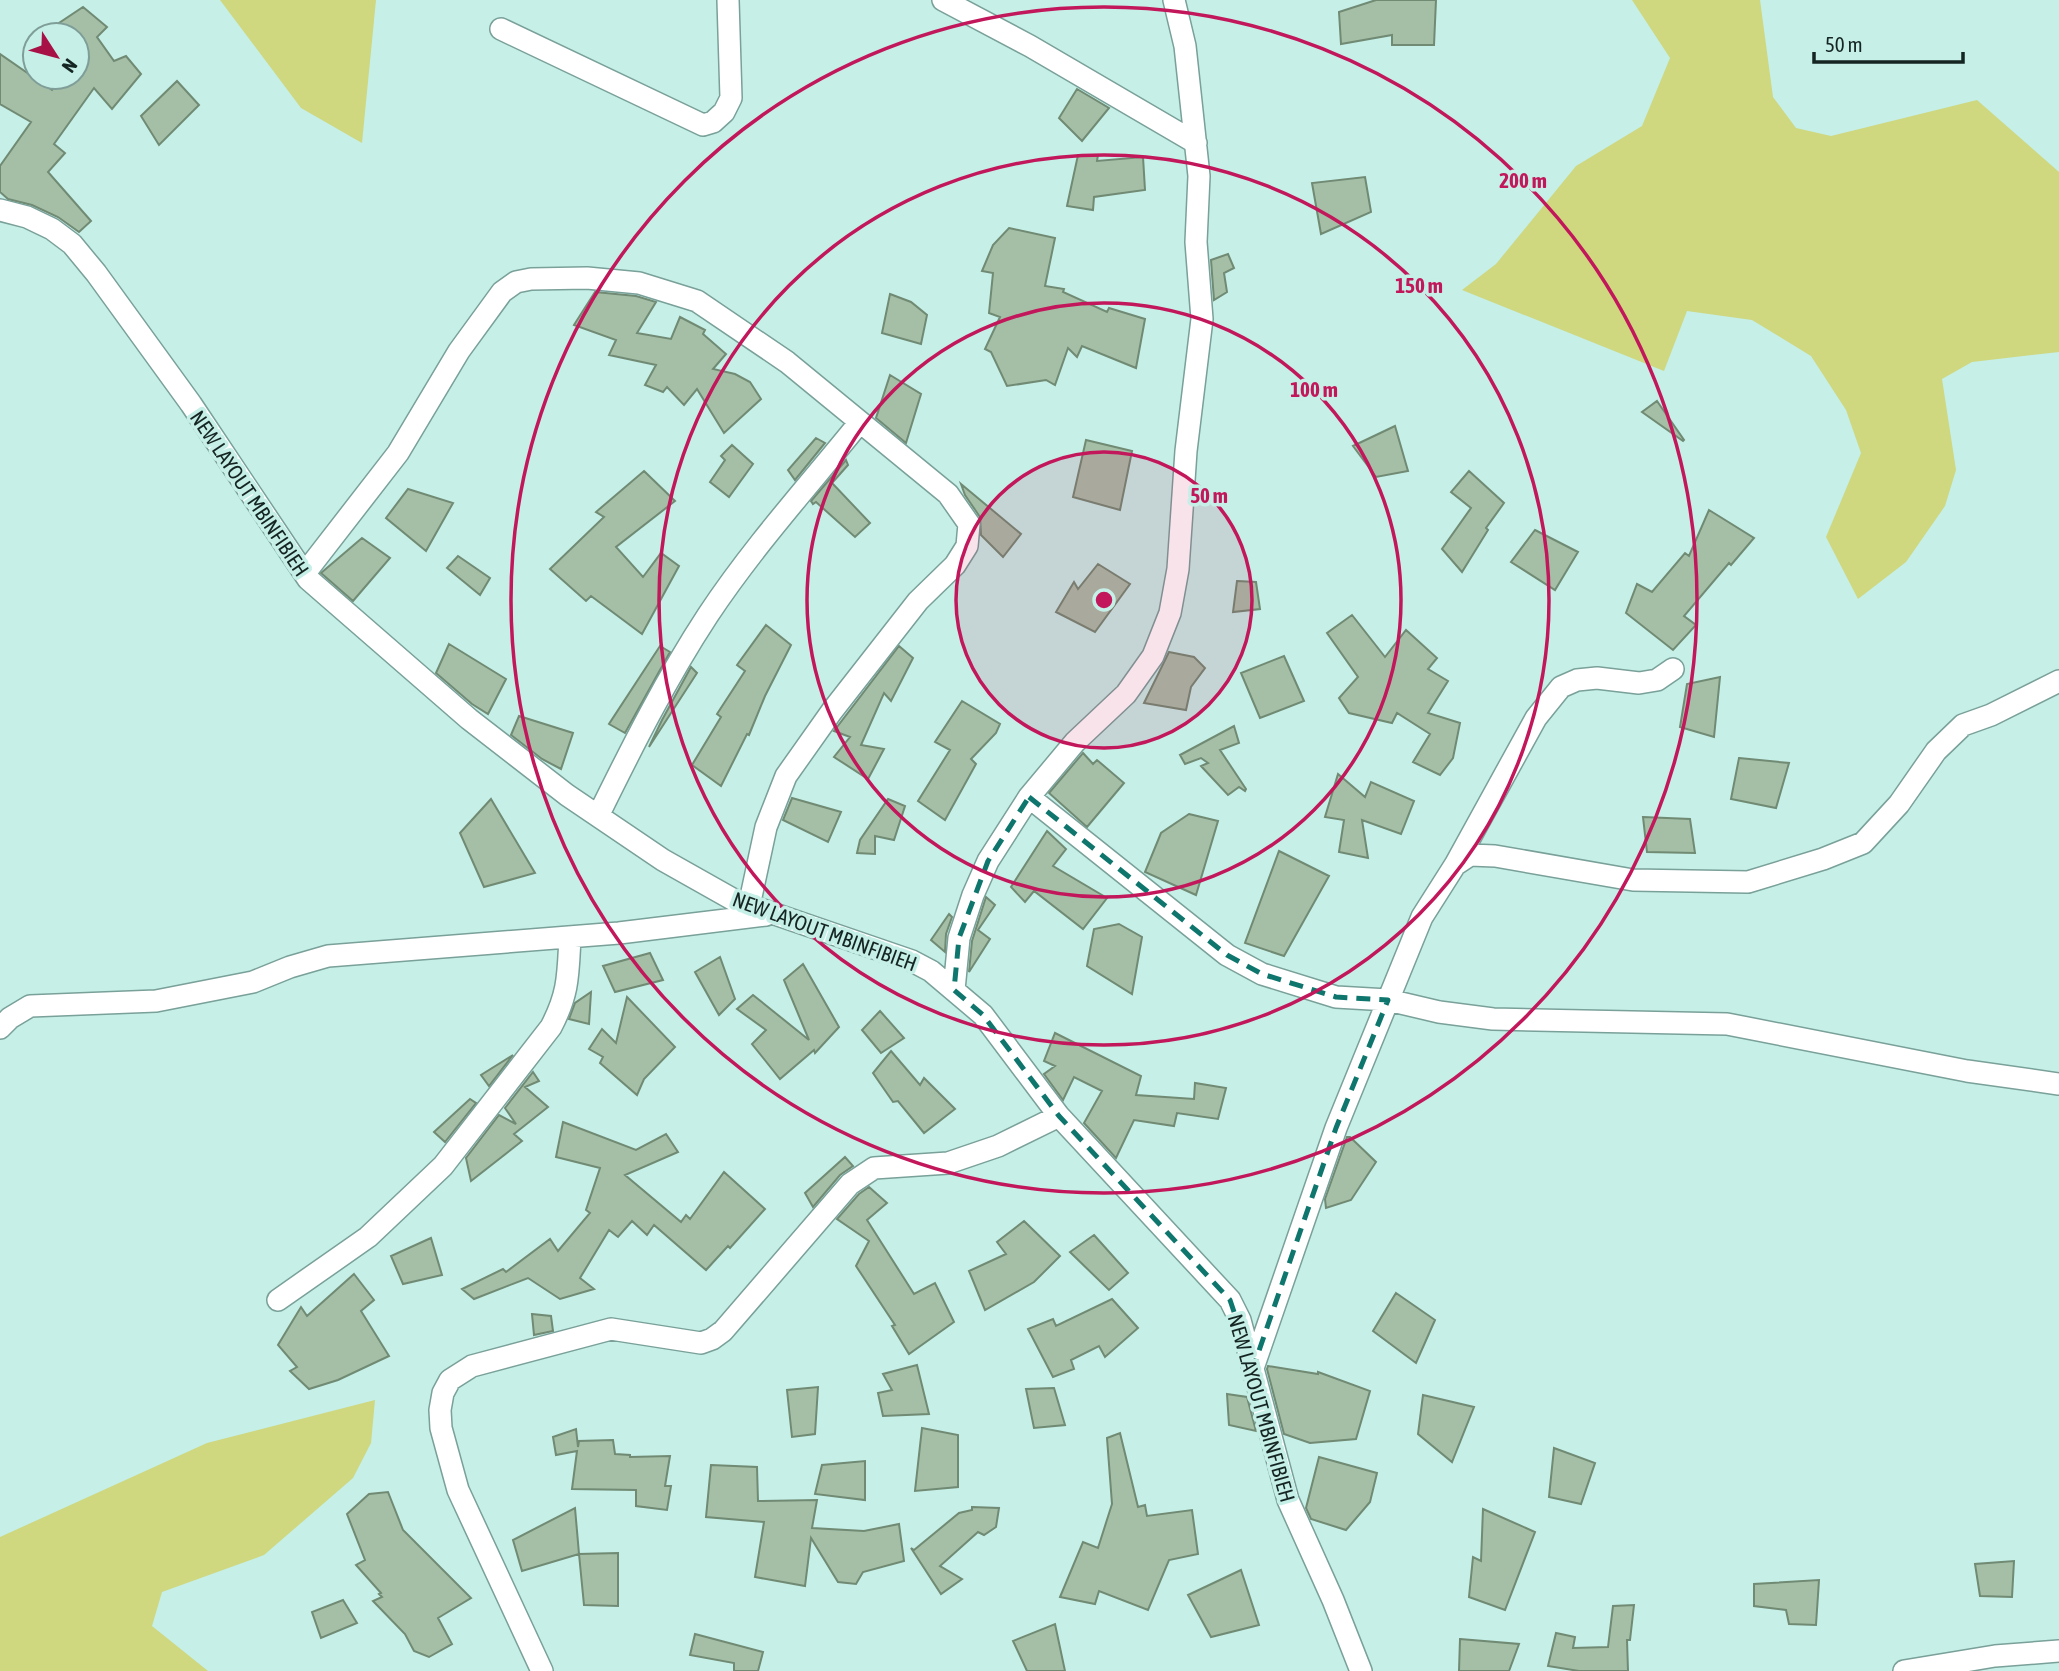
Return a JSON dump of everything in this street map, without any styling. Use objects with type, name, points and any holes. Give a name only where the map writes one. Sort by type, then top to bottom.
[{"type":"street","points":[[501,29],[702,125],[713,122],[724,113],[731,98],[728,0]]},
{"type":"street","points":[[943,0],[1031,46],[1196,143]]},
{"type":"street","points":[[954,990],[959,938],[988,861],[1029,797],[1075,742],[1126,694],[1153,656],[1170,613],[1178,569],[1186,451],[1202,319],[1196,242],[1199,176],[1185,46],[1174,0]]},
{"type":"street","name":"NEW LAYOUT MBINFIBIEH","points":[[0,210],[27,217],[52,229],[72,244],[191,404],[305,573],[323,593],[469,719],[567,795],[663,860],[734,900],[912,961],[931,971],[984,1015],[1059,1116],[1217,1285],[1240,1321],[1288,1500],[1333,1600],[1361,1671]]},
{"type":"street","points":[[305,573],[398,453],[459,351],[502,292],[516,282],[531,279],[587,278],[639,283],[697,301],[787,362],[948,495],[969,524],[967,546],[955,565],[918,601],[832,711],[786,776],[766,827],[749,906]]},
{"type":"street","points":[[598,816],[654,703],[709,614],[860,422]]},
{"type":"street","points":[[1253,1368],[1336,1128],[1422,917],[1455,865],[1536,718],[1561,687],[1577,680],[1597,678],[1639,683],[1657,680],[1673,669]]},
{"type":"street","points":[[1455,865],[1470,855],[1495,856],[1633,880],[1748,882],[1823,859],[1863,843],[1899,804],[1936,751],[1963,725],[1991,715],[2059,681]]},
{"type":"street","points":[[1029,797],[1227,955],[1262,974],[1336,997],[1388,1000],[1439,1012],[1493,1019],[1727,1024],[1967,1071],[2059,1084]]},
{"type":"street","points":[[0,1028],[10,1018],[30,1006],[156,1001],[253,982],[328,956],[570,937],[771,914]]},
{"type":"street","points":[[278,1300],[368,1237],[443,1166],[551,1027],[568,983],[570,937]]},
{"type":"street","points":[[542,1671],[458,1490],[441,1428],[443,1393],[450,1380],[472,1366],[611,1329],[701,1343],[712,1339],[745,1308],[850,1184],[874,1168],[948,1163],[998,1146],[1059,1116]]},
{"type":"street","points":[[1905,1671],[1995,1656],[2059,1651]]},
{"type":"highlighted area","points":[[1029,797],[1227,955],[1262,974],[1336,997],[1388,1000],[1336,1128],[1253,1368],[1230,1300],[1059,1116],[983,1015],[954,990],[959,938],[988,861]]},
{"type":"green space","points":[[220,0],[376,0],[362,143],[301,108]]},
{"type":"green space","points":[[1632,0],[1760,0],[1773,97],[1796,128],[1831,136],[1977,100],[2059,172],[2059,352],[1972,362],[1942,379],[1956,470],[1945,506],[1906,562],[1858,599],[1826,537],[1861,453],[1846,410],[1811,356],[1752,320],[1687,311],[1664,371],[1462,290],[1496,264],[1576,166],[1642,126],[1670,58]]},
{"type":"green space","points":[[375,1400],[371,1443],[353,1478],[264,1555],[162,1592],[152,1626],[208,1671],[0,1671],[0,1537],[207,1443]]},
{"type":"building","points":[[1376,0],[1436,0],[1434,45],[1392,45],[1392,35],[1341,44],[1339,12]]},
{"type":"building","points":[[83,7],[107,27],[97,37],[114,61],[126,56],[141,74],[112,109],[94,88],[54,144],[65,153],[48,172],[91,221],[79,232],[58,217],[32,205],[8,199],[0,192],[0,166],[31,122],[0,104],[0,54],[21,69],[21,91],[91,91],[91,21],[62,21]]},
{"type":"building","points":[[177,81],[199,105],[159,145],[141,116]]},
{"type":"building","points":[[1077,89],[1109,108],[1082,141],[1059,118]]},
{"type":"building","points":[[1078,155],[1098,155],[1097,161],[1143,157],[1145,190],[1094,197],[1093,210],[1067,206]]},
{"type":"building","points":[[1365,177],[1371,212],[1321,234],[1312,183]]},
{"type":"building","points":[[1009,228],[1055,238],[1045,286],[1064,289],[1063,292],[1107,312],[1109,308],[1145,319],[1136,368],[1082,346],[1077,357],[1068,348],[1055,385],[1046,380],[1007,386],[991,352],[985,349],[1000,317],[989,313],[993,273],[982,271],[993,245]]},
{"type":"building","points":[[1228,254],[1234,268],[1224,273],[1227,292],[1214,300],[1211,260]]},
{"type":"building","points":[[595,292],[636,296],[656,302],[637,333],[671,339],[680,317],[705,330],[703,334],[726,354],[713,369],[735,374],[750,382],[761,399],[724,433],[697,389],[684,405],[667,387],[663,392],[645,385],[656,365],[609,355],[616,340],[574,325]]},
{"type":"building","points":[[890,294],[911,302],[927,315],[921,344],[882,333]]},
{"type":"building","points":[[890,375],[921,394],[906,443],[876,418]]},
{"type":"building","points":[[1657,401],[1684,440],[1683,441],[1642,412]]},
{"type":"building","points":[[1395,426],[1408,471],[1376,477],[1353,446]]},
{"type":"building","points":[[816,438],[825,443],[795,480],[788,470]]},
{"type":"building","points":[[1086,440],[1132,451],[1120,510],[1073,497]]},
{"type":"building","points":[[732,445],[753,464],[729,497],[710,482],[725,460],[721,456]]},
{"type":"building","points":[[846,460],[848,465],[832,483],[870,523],[855,537],[816,502],[813,504],[811,501]]},
{"type":"building","points":[[644,471],[675,501],[616,547],[643,577],[661,553],[679,566],[642,634],[591,596],[586,601],[550,569],[604,517],[596,512]]},
{"type":"building","points":[[1469,471],[1504,503],[1486,528],[1488,530],[1462,572],[1442,549],[1471,508],[1451,492]]},
{"type":"building","points":[[961,484],[1021,534],[1003,557],[981,535],[980,517]]},
{"type":"building","points":[[408,489],[453,503],[426,551],[386,518]]},
{"type":"building","points":[[1709,510],[1754,538],[1684,616],[1696,625],[1673,650],[1626,613],[1637,584],[1652,592],[1685,553],[1689,556]]},
{"type":"building","points":[[1535,530],[1578,552],[1555,590],[1511,562]]},
{"type":"building","points":[[362,538],[390,558],[353,601],[321,573]]},
{"type":"building","points":[[458,556],[490,578],[480,595],[447,568]]},
{"type":"building","points":[[1098,564],[1130,584],[1095,632],[1056,612],[1074,582],[1078,589]]},
{"type":"building","points":[[1237,581],[1256,582],[1260,609],[1233,612]]},
{"type":"building","points":[[1352,615],[1385,657],[1406,630],[1437,658],[1428,669],[1448,681],[1428,713],[1460,723],[1453,758],[1440,775],[1413,762],[1430,734],[1397,713],[1392,723],[1349,713],[1339,698],[1358,677],[1327,633]]},
{"type":"building","points":[[766,625],[791,645],[749,735],[747,734],[721,786],[692,765],[721,717],[717,714],[745,671],[737,665]]},
{"type":"building","points":[[449,644],[506,679],[488,714],[436,673]]},
{"type":"building","points":[[660,646],[670,652],[625,733],[609,724]]},
{"type":"building","points":[[899,646],[913,658],[891,701],[884,693],[861,745],[884,749],[868,779],[834,757],[850,737],[834,731]]},
{"type":"building","points":[[1169,652],[1194,657],[1205,668],[1191,687],[1186,710],[1144,703]]},
{"type":"building","points":[[1284,656],[1304,701],[1260,718],[1241,673]]},
{"type":"building","points":[[691,667],[697,673],[649,747],[662,720]]},
{"type":"building","points":[[1720,677],[1714,737],[1680,727],[1687,684]]},
{"type":"building","points":[[962,701],[1000,724],[996,733],[971,759],[976,764],[945,820],[918,801],[950,750],[935,742]]},
{"type":"building","points":[[519,716],[573,733],[561,769],[542,759],[511,735]]},
{"type":"building","points":[[1234,726],[1239,743],[1220,750],[1246,789],[1245,791],[1239,787],[1228,795],[1201,766],[1208,763],[1201,758],[1185,764],[1180,755]]},
{"type":"building","points":[[1083,753],[1093,764],[1097,760],[1124,783],[1087,827],[1049,793]]},
{"type":"building","points":[[1739,758],[1789,763],[1776,808],[1731,799]]},
{"type":"building","points":[[1338,774],[1365,797],[1371,782],[1414,801],[1401,834],[1362,820],[1368,858],[1339,852],[1344,820],[1325,817]]},
{"type":"building","points":[[792,798],[841,812],[828,842],[783,820]]},
{"type":"building","points":[[491,799],[535,873],[484,887],[460,833]]},
{"type":"building","points":[[888,799],[905,806],[894,840],[875,836],[875,854],[857,853],[860,840]]},
{"type":"building","points":[[1189,814],[1218,821],[1196,895],[1145,872],[1161,833]]},
{"type":"building","points":[[1643,817],[1690,819],[1695,853],[1647,852]]},
{"type":"building","points":[[1047,831],[1066,849],[1053,866],[1107,898],[1083,929],[1034,891],[1025,902],[1011,887]]},
{"type":"building","points":[[1279,851],[1329,876],[1284,956],[1245,943]]},
{"type":"building","points":[[986,897],[995,905],[978,930],[990,939],[969,972],[972,941]]},
{"type":"building","points":[[949,914],[952,917],[946,934],[945,952],[931,940]]},
{"type":"building","points":[[1119,924],[1142,937],[1132,994],[1087,966],[1094,929]]},
{"type":"building","points":[[650,953],[663,980],[615,992],[603,966]]},
{"type":"building","points":[[720,957],[735,999],[719,1015],[695,972]]},
{"type":"building","points":[[803,964],[839,1027],[815,1053],[814,1050],[780,1079],[752,1044],[766,1030],[737,1009],[753,995],[809,1040],[784,980]]},
{"type":"building","points":[[591,992],[589,1024],[569,1019],[575,1003]]},
{"type":"building","points":[[627,997],[675,1047],[644,1079],[637,1095],[600,1063],[603,1057],[589,1049],[602,1029],[616,1043]]},
{"type":"building","points":[[880,1011],[904,1038],[881,1053],[862,1030]]},
{"type":"building","points":[[1055,1033],[1141,1076],[1136,1095],[1194,1099],[1195,1083],[1226,1088],[1218,1119],[1177,1113],[1174,1126],[1134,1120],[1116,1158],[1084,1123],[1102,1091],[1074,1077],[1063,1100],[1044,1074],[1055,1066],[1044,1061]]},
{"type":"building","points":[[891,1051],[920,1085],[924,1078],[955,1109],[924,1133],[898,1101],[893,1102],[873,1073]]},
{"type":"building","points":[[513,1055],[489,1086],[481,1075]]},
{"type":"building","points":[[533,1072],[539,1081],[525,1087],[548,1107],[514,1134],[522,1141],[471,1181],[466,1158],[499,1115],[516,1124],[505,1108]]},
{"type":"building","points":[[470,1099],[476,1103],[445,1142],[434,1132]]},
{"type":"building","points":[[563,1122],[636,1150],[666,1134],[678,1152],[625,1175],[681,1222],[686,1215],[690,1219],[724,1172],[765,1209],[706,1270],[654,1225],[647,1235],[632,1221],[618,1237],[609,1230],[580,1278],[594,1289],[560,1299],[528,1278],[474,1299],[462,1289],[503,1269],[506,1272],[550,1239],[558,1251],[590,1213],[586,1210],[600,1168],[556,1157]]},
{"type":"building","points":[[1347,1137],[1376,1162],[1351,1200],[1326,1208],[1325,1199]]},
{"type":"building","points":[[845,1157],[853,1166],[840,1175],[813,1207],[805,1193]]},
{"type":"building","points":[[869,1187],[887,1203],[867,1220],[914,1294],[935,1283],[954,1322],[909,1354],[892,1326],[895,1325],[856,1266],[869,1241],[837,1219],[859,1194]]},
{"type":"building","points":[[1024,1221],[1060,1256],[1034,1282],[985,1310],[969,1271],[1006,1254],[997,1242]]},
{"type":"building","points":[[1094,1235],[1128,1273],[1109,1290],[1070,1252]]},
{"type":"building","points":[[431,1238],[442,1275],[403,1284],[391,1256]]},
{"type":"building","points":[[354,1274],[374,1300],[361,1311],[389,1356],[338,1380],[309,1389],[290,1371],[297,1367],[278,1345],[301,1307],[307,1316]]},
{"type":"building","points":[[1396,1293],[1435,1320],[1416,1363],[1373,1331]]},
{"type":"building","points":[[1112,1299],[1138,1328],[1105,1357],[1099,1346],[1071,1360],[1074,1369],[1053,1377],[1028,1329],[1053,1319],[1056,1326]]},
{"type":"building","points":[[532,1314],[551,1316],[553,1331],[534,1335]]},
{"type":"building","points":[[917,1365],[929,1414],[883,1416],[878,1393],[892,1390],[883,1374]]},
{"type":"building","points":[[1268,1366],[1318,1372],[1370,1391],[1356,1439],[1310,1443],[1284,1434]]},
{"type":"building","points":[[818,1387],[815,1434],[792,1437],[787,1390]]},
{"type":"building","points":[[1054,1388],[1065,1425],[1034,1428],[1026,1389]]},
{"type":"building","points":[[1227,1394],[1247,1397],[1256,1431],[1229,1425]]},
{"type":"building","points":[[1423,1395],[1474,1407],[1452,1462],[1418,1434]]},
{"type":"building","points":[[922,1428],[958,1435],[958,1487],[915,1491]]},
{"type":"building","points":[[576,1429],[578,1447],[579,1441],[613,1440],[615,1454],[630,1457],[670,1456],[665,1486],[671,1486],[667,1510],[636,1506],[636,1490],[572,1489],[577,1451],[556,1455],[553,1437]]},
{"type":"building","points":[[1120,1433],[1138,1507],[1145,1505],[1147,1516],[1192,1510],[1198,1554],[1169,1560],[1148,1610],[1099,1591],[1095,1604],[1060,1597],[1083,1542],[1098,1548],[1112,1504],[1107,1438]]},
{"type":"building","points":[[1554,1448],[1595,1463],[1581,1504],[1549,1497]]},
{"type":"building","points":[[1319,1457],[1377,1473],[1370,1502],[1346,1530],[1311,1519],[1306,1508]]},
{"type":"building","points":[[865,1461],[865,1500],[815,1494],[822,1465]]},
{"type":"building","points":[[711,1465],[757,1467],[758,1501],[817,1500],[812,1528],[864,1531],[899,1524],[904,1561],[863,1572],[856,1584],[838,1582],[811,1538],[805,1586],[755,1577],[764,1522],[706,1517]]},
{"type":"building","points":[[388,1492],[403,1530],[471,1598],[438,1618],[452,1644],[429,1657],[414,1651],[405,1634],[373,1601],[382,1597],[379,1594],[381,1593],[356,1565],[365,1560],[347,1514],[369,1494]]},
{"type":"building","points":[[972,1507],[999,1508],[996,1527],[984,1535],[978,1532],[940,1566],[962,1579],[941,1594],[911,1548],[914,1550],[959,1513],[972,1510]]},
{"type":"building","points":[[575,1508],[579,1554],[522,1571],[513,1540]]},
{"type":"building","points":[[1483,1509],[1535,1532],[1505,1610],[1469,1597],[1473,1557],[1481,1561]]},
{"type":"building","points":[[618,1553],[618,1606],[584,1605],[579,1554]]},
{"type":"building","points":[[2014,1561],[2012,1597],[1980,1596],[1975,1564]]},
{"type":"building","points":[[1241,1570],[1259,1625],[1211,1637],[1188,1595]]},
{"type":"building","points":[[1819,1580],[1816,1625],[1789,1624],[1786,1610],[1754,1606],[1754,1584]]},
{"type":"building","points":[[343,1600],[357,1623],[321,1638],[312,1612]]},
{"type":"building","points":[[1634,1605],[1630,1640],[1627,1640],[1628,1671],[1579,1671],[1548,1666],[1556,1633],[1575,1637],[1573,1648],[1608,1647],[1613,1606]]},
{"type":"building","points":[[1055,1624],[1065,1671],[1027,1671],[1013,1641]]},
{"type":"building","points":[[695,1634],[763,1652],[758,1671],[734,1671],[734,1663],[690,1655]]},
{"type":"building","points":[[1460,1639],[1519,1644],[1509,1671],[1459,1671]]}]
